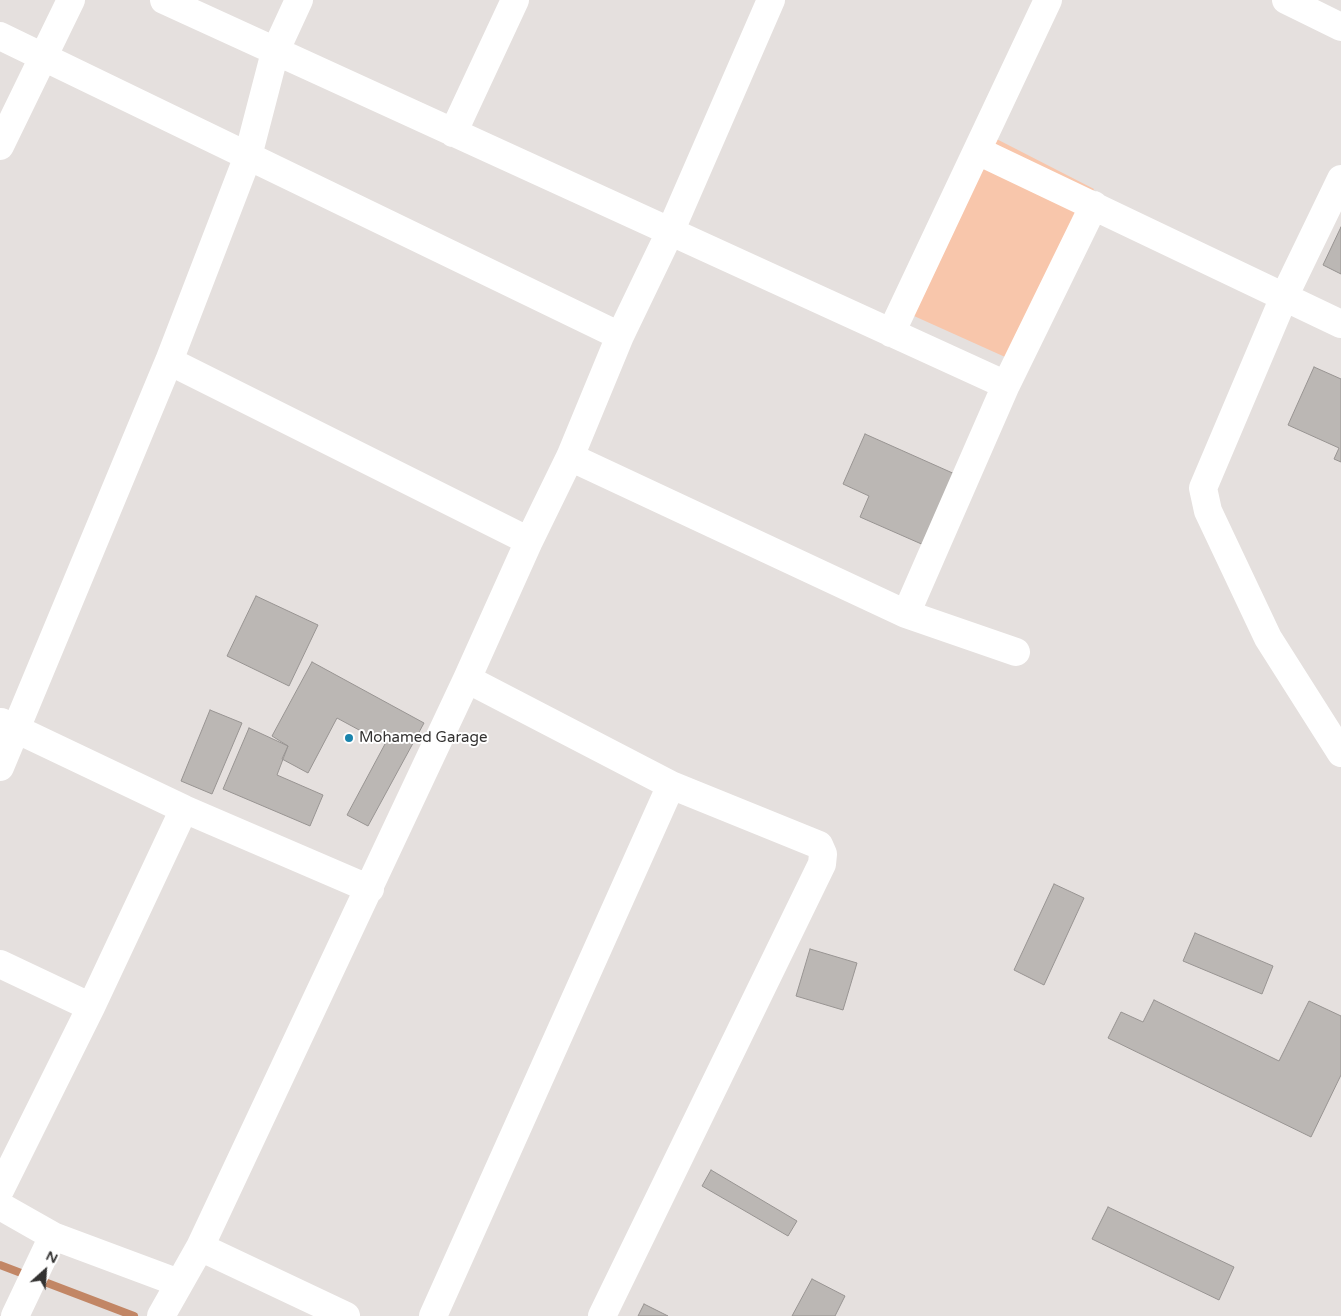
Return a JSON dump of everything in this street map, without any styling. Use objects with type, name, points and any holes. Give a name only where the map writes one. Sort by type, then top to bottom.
[{"type":"street","points":[[0,146],[42,56],[71,0]]},
{"type":"street","points":[[164,0],[1006,385]]},
{"type":"street","points":[[0,767],[9,725],[168,361],[248,156],[275,52],[299,0]]},
{"type":"street","points":[[453,133],[516,0]]},
{"type":"street","points":[[0,1206],[169,1300],[200,1247],[468,679],[529,541],[570,457],[620,336],[670,232],[770,0]]},
{"type":"street","points":[[891,333],[1048,0]]},
{"type":"street","points":[[1286,0],[1341,27]]},
{"type":"street","points":[[0,36],[620,336]]},
{"type":"street","points":[[978,151],[1341,324]]},
{"type":"street","points":[[1341,179],[1284,297],[1203,488],[1208,511],[1268,638],[1341,753]]},
{"type":"street","points":[[906,614],[1006,385],[1094,205]]},
{"type":"street","points":[[168,361],[529,541]]},
{"type":"street","points":[[570,457],[906,614],[1016,652]]},
{"type":"street","points":[[468,679],[671,785],[819,845],[823,854],[822,864],[602,1316]]},
{"type":"street","points":[[9,725],[184,809],[370,890]]},
{"type":"street","points":[[433,1316],[671,785]]},
{"type":"street","points":[[0,1190],[91,1007],[184,809]]},
{"type":"street","points":[[0,964],[91,1007]]},
{"type":"street","points":[[15,1316],[54,1236]]},
{"type":"street","points":[[200,1247],[346,1316]]},
{"type":"shaded area","points":[[979,130],[1094,189],[1014,361],[894,307]]},
{"type":"building","points":[[1341,227],[1341,274],[1323,265]]},
{"type":"building","points":[[1314,367],[1341,379],[1341,462],[1334,459],[1339,448],[1288,425]]},
{"type":"building","points":[[865,434],[957,475],[926,546],[860,517],[869,496],[843,484]]},
{"type":"building","points":[[256,596],[318,625],[289,686],[227,656]]},
{"type":"building","points":[[312,662],[424,723],[368,826],[347,815],[385,744],[337,718],[308,773],[282,759],[288,746],[272,736]]},
{"type":"building","points":[[210,710],[242,723],[212,794],[181,781]]},
{"type":"building","points":[[249,728],[288,746],[277,775],[323,795],[310,826],[223,789]]},
{"type":"building","points":[[1054,884],[1084,898],[1044,985],[1014,970]]},
{"type":"building","points":[[1195,933],[1273,966],[1262,994],[1183,961]]},
{"type":"building","points":[[810,949],[857,963],[843,1010],[796,996]]},
{"type":"building","points":[[1154,1000],[1279,1061],[1309,1001],[1341,1016],[1341,1075],[1311,1137],[1108,1038],[1121,1012],[1143,1022]]},
{"type":"building","points":[[711,1170],[797,1221],[788,1236],[702,1186]]},
{"type":"building","points":[[1108,1207],[1234,1267],[1219,1300],[1092,1239]]},
{"type":"building","points":[[812,1279],[845,1296],[835,1316],[792,1316]]},
{"type":"building","points":[[644,1304],[668,1316],[638,1316]]},
{"type":"waterway","points":[[0,1265],[134,1316]]},
{"type":"place","name":"Mohamed Garage","points":[[349,738]]}]
